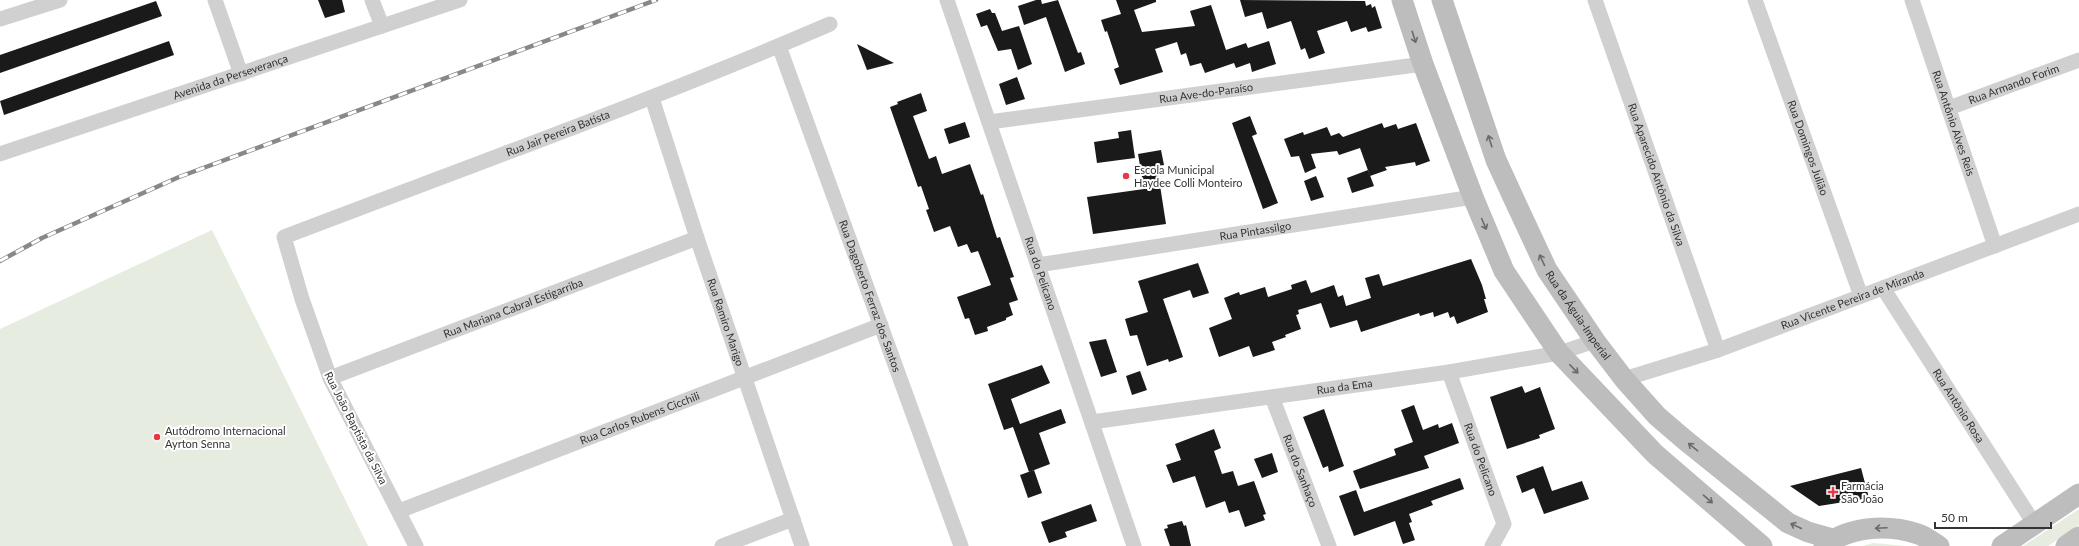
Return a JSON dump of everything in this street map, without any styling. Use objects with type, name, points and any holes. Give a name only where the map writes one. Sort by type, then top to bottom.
[{"type":"street","points":[[0,19],[60,0]]},
{"type":"street","points":[[215,0],[241,74]]},
{"type":"street","points":[[372,0],[382,26]]},
{"type":"street","name":"Avenida da Perseverança","points":[[0,154],[460,0]]},
{"type":"street","name":"Rua do Pelicano","points":[[947,0],[1134,546]]},
{"type":"street","points":[[1402,0],[1423,64],[1473,197],[1504,271],[1559,353],[1655,454],[1762,546]]},
{"type":"street","name":"Rua da Águia-Imperial","points":[[1442,0],[1496,160],[1513,198],[1547,270],[1595,340],[1624,379],[1657,416],[1788,523],[1828,542]]},
{"type":"street","name":"Rua Aparecido Antônio da Silva","points":[[1595,0],[1718,350]]},
{"type":"street","name":"Rua Domingos Julião","points":[[1755,0],[1861,296]]},
{"type":"street","name":"Rua Antônio Alves Reis","points":[[1912,0],[1995,246]]},
{"type":"street","name":"Rua Jair Pereira Batista","points":[[284,237],[595,118],[652,98],[830,24]]},
{"type":"street","name":"Rua Dagoberto Ferraz dos Santos","points":[[779,46],[961,546]]},
{"type":"street","name":"Rua Armando Forim","points":[[1949,108],[2079,60]]},
{"type":"street","name":"Rua Ave-do-Paraíso","points":[[989,122],[1423,64]]},
{"type":"street","name":"Rua Ramiro Marigo","points":[[652,98],[697,238],[746,378],[802,546]]},
{"type":"street","name":"Rua Pintassilgo","points":[[1038,265],[1473,197]]},
{"type":"street","name":"Rua Vicente Pereira de Miranda","points":[[1624,379],[1718,350],[2079,214]]},
{"type":"street","name":"Rua João Baptista da Silva","points":[[284,237],[302,299],[330,378],[416,546]]},
{"type":"street","name":"Rua Mariana Cabral Estigarriba","points":[[330,378],[697,238]]},
{"type":"street","name":"Rua Antônio Rosa","points":[[1883,288],[2035,525]]},
{"type":"street","name":"Rua Carlos Rubens Cicchili","points":[[399,511],[881,325]]},
{"type":"street","name":"Rua da Ema","points":[[1092,422],[1449,372],[1559,353],[1595,340]]},
{"type":"street","name":"Rua do Pelicano","points":[[1449,372],[1504,524],[1492,546]]},
{"type":"street","name":"Rua do Sanhaço","points":[[1272,397],[1329,546]]},
{"type":"street","points":[[2002,546],[2079,494]]},
{"type":"street","points":[[722,546],[793,519]]},
{"type":"street","points":[[1828,542],[1861,529],[1891,528],[1919,534],[1939,546]]},
{"type":"street","points":[[2066,546],[2079,537]]},
{"type":"shaded area","name":"Autódromo Internacional Ayrton Senna","points":[[212,230],[368,546],[0,546],[0,329]]},
{"type":"shaded area","points":[[2079,509],[2079,525],[2048,546],[2023,546]]},
{"type":"shaded area","points":[[1873,543],[1905,546],[1863,546]]},
{"type":"building","points":[[318,0],[342,0],[345,12],[325,18]]},
{"type":"building","points":[[1036,0],[1041,0],[1042,4],[1058,0],[1078,53],[1081,52],[1085,64],[1065,72],[1046,17],[1024,25],[1018,6]]},
{"type":"building","points":[[1116,0],[1156,0],[1156,2],[1134,10],[1142,32],[1195,26],[1190,11],[1211,5],[1226,50],[1246,43],[1248,48],[1269,41],[1276,64],[1252,72],[1250,63],[1236,68],[1234,63],[1205,73],[1201,63],[1190,66],[1186,53],[1181,55],[1177,42],[1155,49],[1163,72],[1120,85],[1114,69],[1119,67],[1107,31],[1105,32],[1101,20],[1121,14]]},
{"type":"building","points":[[1240,0],[1365,1],[1366,6],[1371,4],[1372,8],[1375,6],[1382,28],[1368,32],[1366,27],[1351,32],[1347,21],[1317,31],[1325,53],[1309,59],[1305,48],[1301,50],[1291,21],[1267,29],[1262,12],[1245,17]]},
{"type":"building","points":[[156,1],[162,16],[0,73],[0,55]]},
{"type":"building","points":[[990,9],[992,13],[995,13],[1002,31],[1019,26],[1032,64],[1018,70],[1011,49],[998,51],[987,25],[981,27],[976,14]]},
{"type":"building","points":[[169,41],[174,55],[4,115],[0,101]]},
{"type":"building","points":[[857,44],[894,63],[867,70]]},
{"type":"building","points":[[1017,77],[1025,99],[1006,105],[999,84]]},
{"type":"building","points":[[921,93],[927,111],[913,116],[929,159],[936,156],[942,174],[970,164],[981,195],[983,194],[997,238],[1000,237],[1014,277],[1010,278],[1018,300],[1009,303],[1013,315],[1006,318],[1006,320],[987,327],[988,331],[975,335],[969,318],[965,319],[957,297],[991,285],[978,251],[971,253],[967,244],[958,247],[950,226],[934,232],[926,210],[929,209],[921,186],[918,187],[890,107],[898,104],[897,102]]},
{"type":"building","points":[[1250,116],[1257,134],[1252,136],[1278,203],[1263,209],[1232,123]]},
{"type":"building","points":[[965,122],[970,137],[949,144],[944,129]]},
{"type":"building","points":[[1382,123],[1384,128],[1396,124],[1398,129],[1416,123],[1430,161],[1416,166],[1415,162],[1385,167],[1387,170],[1370,176],[1360,148],[1339,155],[1337,151],[1311,154],[1316,168],[1305,173],[1299,156],[1291,157],[1284,139],[1303,132],[1304,135],[1327,127],[1331,136],[1339,133],[1343,137]]},
{"type":"building","points":[[1131,130],[1135,158],[1097,163],[1094,142],[1119,138],[1118,132]]},
{"type":"building","points":[[1161,150],[1164,165],[1157,166],[1166,224],[1093,234],[1087,197],[1144,189],[1138,154]]},
{"type":"building","points":[[1368,170],[1374,186],[1352,193],[1347,178]]},
{"type":"building","points":[[1316,176],[1324,197],[1311,201],[1304,181]]},
{"type":"building","points":[[1471,259],[1482,285],[1488,312],[1457,324],[1454,316],[1450,318],[1448,312],[1434,317],[1433,312],[1420,316],[1419,313],[1361,332],[1357,320],[1330,328],[1321,303],[1298,310],[1299,314],[1296,315],[1301,329],[1272,342],[1275,350],[1253,357],[1249,346],[1219,357],[1209,328],[1232,319],[1224,298],[1239,292],[1240,295],[1265,287],[1268,297],[1292,289],[1291,285],[1306,280],[1311,293],[1334,285],[1338,297],[1343,295],[1346,306],[1371,298],[1365,278],[1379,274],[1383,286]]},
{"type":"building","points":[[1198,263],[1209,293],[1193,298],[1190,290],[1163,299],[1183,357],[1169,362],[1168,359],[1147,366],[1137,335],[1130,336],[1125,319],[1148,312],[1138,281]]},
{"type":"building","points":[[1106,339],[1117,372],[1101,377],[1089,342]]},
{"type":"building","points":[[1042,365],[1050,383],[1011,399],[1020,424],[1061,409],[1066,423],[1039,433],[1050,464],[1029,472],[1013,427],[1004,430],[988,384]]},
{"type":"building","points":[[1140,371],[1147,390],[1132,395],[1126,376]]},
{"type":"building","points":[[1522,386],[1525,393],[1540,387],[1555,429],[1539,435],[1540,438],[1507,449],[1490,397]]},
{"type":"building","points":[[1414,405],[1423,430],[1438,424],[1439,428],[1452,423],[1459,443],[1424,456],[1429,468],[1360,489],[1353,471],[1396,455],[1394,449],[1413,442],[1401,410]]},
{"type":"building","points":[[1324,409],[1344,466],[1329,472],[1328,466],[1323,468],[1303,417]]},
{"type":"building","points":[[1214,429],[1221,448],[1214,451],[1222,474],[1233,471],[1238,486],[1254,481],[1266,514],[1263,515],[1265,520],[1245,527],[1239,510],[1229,513],[1225,501],[1206,508],[1195,476],[1173,483],[1166,465],[1181,460],[1175,444]]},
{"type":"building","points":[[1272,453],[1278,472],[1262,478],[1254,459]]},
{"type":"building","points":[[1543,466],[1552,491],[1582,481],[1589,499],[1544,514],[1534,488],[1522,493],[1516,476]]},
{"type":"building","name":"Farmácia São João","points":[[1861,468],[1869,498],[1819,506],[1790,486]]},
{"type":"building","points":[[1034,470],[1042,493],[1028,498],[1020,475]]},
{"type":"building","points":[[1460,478],[1464,489],[1431,501],[1433,505],[1409,514],[1412,522],[1409,523],[1415,540],[1403,544],[1395,521],[1354,536],[1339,496],[1356,490],[1364,512]]},
{"type":"building","points":[[1091,504],[1097,521],[1065,532],[1067,537],[1049,543],[1041,522]]},
{"type":"building","points":[[1182,521],[1184,526],[1186,525],[1191,546],[1170,546],[1164,529],[1168,528],[1167,525]]},
{"type":"railway","points":[[0,261],[42,238],[179,177],[656,0]]},
{"type":"place","name":"Escola Municipal Haydee Colli Monteiro","points":[[1126,176]]},
{"type":"place","name":"Autódromo Internacional Ayrton Senna","points":[[157,437]]},
{"type":"place","name":"Farmácia São João","points":[[1833,492]]}]
